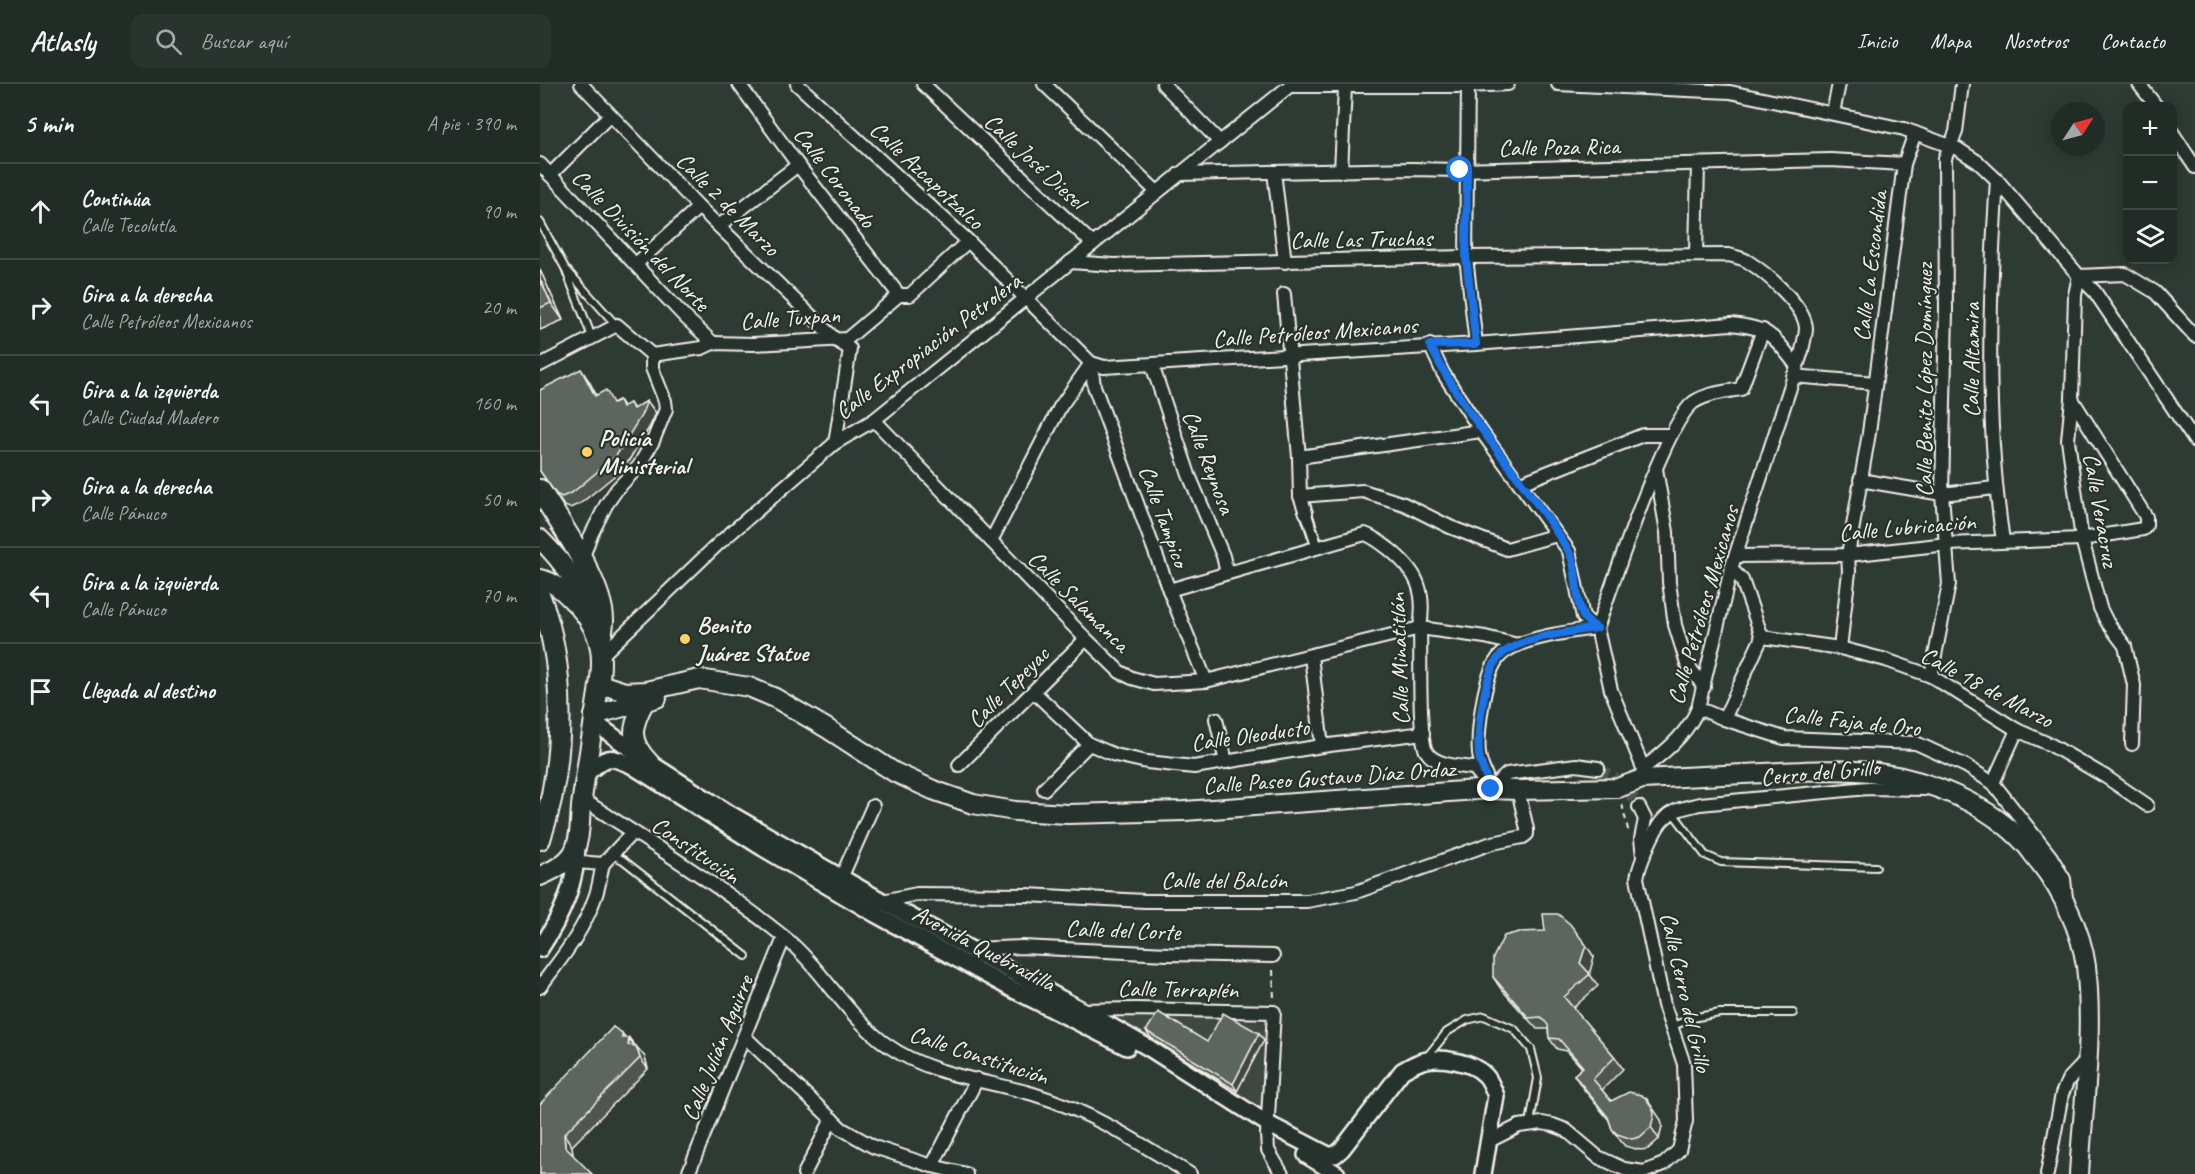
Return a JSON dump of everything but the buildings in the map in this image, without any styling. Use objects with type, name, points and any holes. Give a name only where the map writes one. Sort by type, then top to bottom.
[{"type":"main road","points":[[540,489],[582,560],[601,604],[603,621],[600,684],[582,799],[578,843],[571,862],[540,876]]},
{"type":"main road","points":[[540,539],[576,585],[580,605],[601,649]]},
{"type":"main road","points":[[540,579],[556,585],[580,605]]},
{"type":"main road","points":[[540,597],[551,640],[559,712],[556,764],[548,811],[540,839]]},
{"type":"main road","name":"Calle Paseo Gustavo Díaz Ordaz","points":[[600,684],[625,692],[646,691],[699,679],[749,687],[775,698],[894,772],[933,790],[973,804],[1015,811],[1068,814],[1184,811],[1491,789],[1618,788],[1642,774],[1852,771],[1878,773],[1919,782],[1943,790],[1983,811],[2026,845],[2048,873],[2067,909],[2082,946],[2089,1003],[2079,1174]]},
{"type":"main road","points":[[594,718],[684,691],[705,690],[722,682]]},
{"type":"main road","points":[[645,701],[636,716],[633,736],[641,754],[650,763]]},
{"type":"street","name":"Calle 2 de Marzo","points":[[581,84],[699,207],[837,341],[850,349],[835,443]]},
{"type":"street","name":"Calle Coronado","points":[[739,84],[798,165],[899,295]]},
{"type":"street","name":"Calle Azcapotzalco","points":[[797,84],[1027,298]]},
{"type":"street","name":"Calle José Diesel","points":[[923,84],[1093,244]]},
{"type":"street","points":[[1044,84],[1157,192]]},
{"type":"street","points":[[1163,84],[1220,142]]},
{"type":"street","points":[[1285,86],[1508,84]]},
{"type":"street","points":[[1557,84],[1669,87],[1730,92],[1915,133],[1958,149],[1978,162],[1997,180],[2095,292],[2113,315],[2195,441]]},
{"type":"street","points":[[1833,113],[1839,84]]},
{"type":"street","name":"Calle Benito López Domínguez","points":[[1931,676],[1949,584],[1942,494],[1946,311],[1946,158],[1956,132],[1962,84]]},
{"type":"street","points":[[2139,84],[2153,102]]},
{"type":"street","name":"Calle Expropiación Petrolera","points":[[601,649],[835,443],[874,420],[1220,142],[1285,86]]},
{"type":"street","points":[[1468,86],[1466,257],[1476,344]]},
{"type":"street","points":[[1341,171],[1345,87]]},
{"type":"street","points":[[550,175],[610,115]]},
{"type":"street","name":"Calle La Escondida","points":[[1840,648],[1849,572],[1848,555],[1906,159],[1915,133]]},
{"type":"street","points":[[2177,140],[2195,167]]},
{"type":"street","name":"Calle Poza Rica","points":[[1179,174],[1467,170],[1906,159]]},
{"type":"street","name":"Calle División del Norte","points":[[540,164],[686,318],[713,343]]},
{"type":"street","points":[[1696,255],[1698,164]]},
{"type":"street","points":[[719,226],[798,165]]},
{"type":"street","points":[[1274,172],[1285,262]]},
{"type":"street","name":"Calle Altamira","points":[[1997,180],[1993,245],[1990,389],[1995,488],[2003,541]]},
{"type":"street","points":[[636,264],[699,207]]},
{"type":"street","name":"Calle Tuxpan","points":[[652,355],[702,348],[713,343],[753,344],[847,339],[899,295],[910,295],[968,242]]},
{"type":"street","name":"Calle Las Truchas","points":[[1071,262],[1114,265],[1466,257],[1729,255],[1745,259],[1789,295],[1805,321]]},
{"type":"street","points":[[2079,276],[2125,274],[2155,292],[2195,336]]},
{"type":"street","name":"Calle Veracruz","points":[[2079,276],[2074,295],[2072,399],[2068,440],[2082,539],[2100,608],[2107,622],[2125,646],[2134,685],[2132,744]]},
{"type":"street","points":[[1284,294],[1299,457],[1300,496],[1317,546]]},
{"type":"street","points":[[991,541],[1060,407],[1091,363],[1027,298]]},
{"type":"street","name":"Calle Petróleos Mexicanos","points":[[1642,774],[1664,754],[1693,720],[1698,708],[1733,562],[1795,371],[1806,328],[1805,321]]},
{"type":"street","name":"Calle Petróleos Mexicanos","points":[[1091,363],[1104,367],[1152,365],[1289,354],[1476,344],[1731,324],[1754,326],[1763,330]]},
{"type":"street","points":[[540,365],[616,325],[652,355],[652,368],[665,401],[666,409],[653,441],[639,466],[617,489],[606,505],[590,537],[582,560]]},
{"type":"street","points":[[1642,774],[1611,690],[1597,628],[1670,435],[1691,404],[1710,394],[1741,389],[1763,330],[1776,340],[1795,371],[1875,382]]},
{"type":"street","points":[[1430,345],[1443,373],[1481,431],[1521,483],[1571,557],[1583,617],[1597,628]]},
{"type":"street","name":"Calle Tampico","points":[[1091,363],[1094,386],[1169,590],[1206,681]]},
{"type":"street","name":"Calle Reynosa","points":[[1152,365],[1189,475],[1223,556],[1227,573]]},
{"type":"street","name":"Calle Lubricación","points":[[1733,562],[1848,555],[1947,544],[2082,539],[2143,529],[2146,526],[2146,517],[2072,399]]},
{"type":"street","name":"Calle Salamanca","points":[[874,420],[1086,639],[1120,672],[1132,678],[1154,684],[1206,681],[1420,628],[1485,637],[1518,645]]},
{"type":"street","points":[[1299,457],[1481,431]]},
{"type":"street","points":[[1521,483],[1643,435],[1670,435]]},
{"type":"street","points":[[1656,469],[1667,532],[1675,625],[1687,664],[1704,687]]},
{"type":"street","points":[[1860,480],[1942,494],[1995,488]]},
{"type":"street","points":[[1300,496],[1363,491],[1404,504],[1450,528],[1507,549],[1557,534]]},
{"type":"street","name":"Calle Minatitlán","points":[[1169,590],[1317,546],[1365,534],[1372,536],[1398,556],[1413,572],[1419,584],[1422,614],[1420,628],[1423,733],[1426,751],[1448,765],[1474,768],[1491,789]]},
{"type":"street","points":[[1724,719],[1762,637],[1742,580],[1733,562]]},
{"type":"street","points":[[1597,628],[1547,636],[1518,645],[1500,656],[1481,706],[1479,752],[1480,763],[1491,789],[1507,774],[1576,765],[1598,768]]},
{"type":"street","name":"Calle 18 de Marzo","points":[[1762,637],[1840,648],[1886,660],[1931,676],[2017,730],[2051,745],[2106,777],[2147,805]]},
{"type":"street","name":"Calle Tepeyac","points":[[959,765],[1086,639]]},
{"type":"street","points":[[1311,656],[1322,746]]},
{"type":"street","name":"Calle Oleoducto","points":[[1034,692],[1089,744],[1115,754],[1147,762],[1194,767],[1322,746],[1423,733]]},
{"type":"street","name":"Calle Faja de Oro","points":[[1698,708],[1724,719],[1784,738],[1916,743],[1966,766],[1993,783],[2051,857],[2064,879],[2067,909]]},
{"type":"street","name":"Avenida Quebradilla","points":[[594,718],[650,763],[838,884],[1010,988],[1116,1040],[1268,1129],[1319,1152],[1332,1156],[1342,1149],[1402,1071],[1424,1060]]},
{"type":"street","points":[[1216,719],[1226,762]]},
{"type":"street","points":[[1993,783],[2017,730]]},
{"type":"street","points":[[1044,789],[1089,744]]},
{"type":"street","name":"Avenida Quebradilla","points":[[587,773],[602,761],[612,758],[632,765],[763,848],[838,884]]},
{"type":"street","name":"Cerro del Grillo","points":[[1673,813],[1700,804],[1868,788],[1943,790]]},
{"type":"street","name":"Calle del Balcón","points":[[878,907],[917,894],[1026,895],[1145,901],[1306,901],[1356,892],[1492,843],[1523,837],[1527,834],[1527,828],[1518,790]]},
{"type":"street","name":"Constitución","points":[[582,799],[711,884],[784,938]]},
{"type":"street","points":[[838,884],[873,806]]},
{"type":"street","name":"Calle Cerro del Grillo","points":[[1489,1141],[1519,1126],[1553,1125],[1566,1130],[1598,1157],[1624,1169],[1644,1172],[1664,1164],[1679,1150],[1686,1121],[1684,1065],[1671,1026],[1637,878],[1641,862],[1641,839],[1645,819],[1639,807]]},
{"type":"street","points":[[1641,862],[1663,819],[1673,813]]},
{"type":"street","points":[[540,987],[563,957],[586,918],[595,899],[607,859],[633,832]]},
{"type":"street","points":[[540,950],[567,899],[571,862],[607,859]]},
{"type":"street","name":"Avenida Quebradilla","points":[[878,907],[971,949],[1149,1048],[1337,1174]]},
{"type":"street","name":"Calle Julián Aguirre","points":[[688,1174],[784,938]]},
{"type":"street","name":"Calle Constitución","points":[[784,938],[810,962],[863,1026],[888,1046],[919,1062],[958,1075],[1034,1094],[1088,1114],[1190,1174]]},
{"type":"street","name":"Calle del Corte","points":[[971,949],[1022,947],[1273,956]]},
{"type":"street","name":"Calle Terraplén","points":[[1081,1010],[1274,1012]]},
{"type":"street","points":[[1274,1012],[1268,1150],[1282,1174]]},
{"type":"street","points":[[745,1036],[842,1129],[874,1147],[932,1166],[966,1174]]},
{"type":"street","points":[[1424,1060],[1436,1059],[1477,1069],[1492,1084],[1496,1096],[1483,1174]]},
{"type":"street","points":[[2047,1174],[2062,1094],[2068,1080],[2086,1061]]},
{"type":"street","points":[[932,1166],[977,1079]]},
{"type":"street","points":[[804,1174],[832,1119]]},
{"type":"lane","points":[[540,222],[565,268],[592,337]]},
{"type":"lane","points":[[565,268],[616,325]]},
{"type":"lane","points":[[1673,813],[1705,855],[1721,862],[1876,867]]},
{"type":"lane","points":[[607,859],[623,860],[746,956]]},
{"type":"lane","points":[[1671,1026],[1697,1017],[1720,1013],[1792,1013]]},
{"type":"lane","points":[[1424,1060],[1447,1032],[1467,1020],[1484,1016],[1514,1029],[1531,1049],[1538,1078],[1530,1124]]},
{"type":"path","points":[[1618,788],[1641,862]]},
{"type":"path","points":[[1273,956],[1274,1012]]},
{"type":"shaded area","points":[[1125,1012],[1266,1022],[1265,1109],[1119,1022]]},
{"type":"tunnel","points":[[1598,768],[1622,784],[1639,807]]},
{"type":"place","name":"Policía Ministerial","points":[[587,452]]},
{"type":"place","name":"Benito Juárez Statue","points":[[685,639]]},
{"type":"route","points":[[1460,170],[1467,170],[1466,257],[1476,344],[1430,345],[1443,373],[1481,431],[1569,552],[1583,617],[1597,628],[1547,636],[1518,645],[1500,656],[1481,706],[1480,763],[1491,789]]}]
